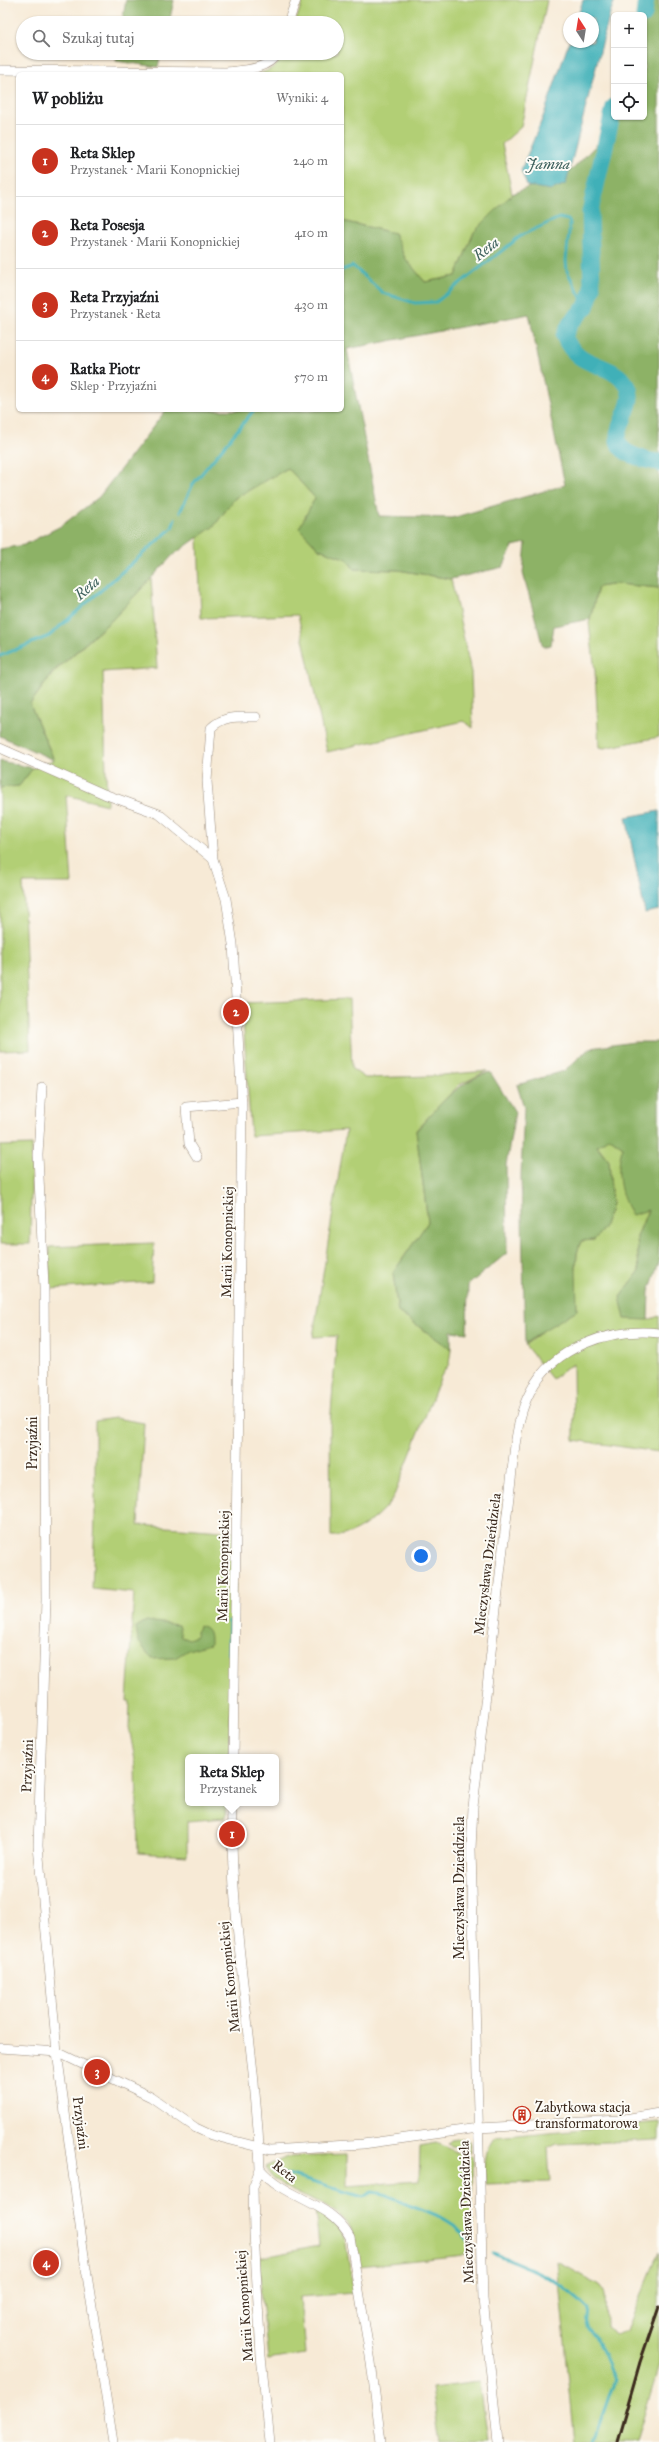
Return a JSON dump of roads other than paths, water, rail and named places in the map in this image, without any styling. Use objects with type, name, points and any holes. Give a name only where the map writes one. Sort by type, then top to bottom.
[{"type":"street","points":[[290,16],[296,0]]},
{"type":"street","points":[[0,70],[226,72],[260,67],[271,60]]},
{"type":"street","name":"Marii Konopnickiej","points":[[233,1754],[242,1102],[233,944],[226,898],[213,859],[207,781],[211,728],[218,721],[226,718],[256,717]]},
{"type":"street","points":[[0,748],[104,794],[158,814],[213,859]]},
{"type":"street","name":"Przyjaźni","points":[[42,1087],[38,1155],[44,1287],[46,1600],[38,1846],[57,2052],[84,2256],[113,2442]]},
{"type":"street","points":[[197,1157],[189,1144],[186,1107],[242,1102]]},
{"type":"street","name":"Mieczysława Dzieńdziela","points":[[498,2442],[483,2299],[471,1849],[473,1807],[519,1420],[530,1391],[543,1372],[564,1354],[588,1341],[611,1335],[659,1333]]},
{"type":"street","name":"Marii Konopnickiej","points":[[232,1806],[237,1926],[259,2147]]},
{"type":"street","points":[[0,2048],[57,2052],[151,2097],[196,2128],[211,2135],[274,2150],[356,2145],[478,2128],[619,2120],[659,2113]]},
{"type":"street","name":"Reta","points":[[259,2147],[260,2169],[268,2179],[342,2222],[350,2237],[371,2362],[381,2442]]},
{"type":"street","name":"Marii Konopnickiej","points":[[260,2169],[253,2187],[254,2232],[261,2356],[270,2442]]},
{"type":"water","name":"Jamna","points":[[583,0],[615,0],[610,13],[566,184],[551,190],[527,186],[521,170],[543,117],[567,48],[599,48],[599,12],[579,12]]},
{"type":"water","points":[[659,811],[659,910],[645,913],[626,817]]},
{"type":"waterway","name":"Jamna","points":[[644,12],[646,0]]},
{"type":"waterway","name":"Jamna","points":[[611,120],[590,212],[592,289],[586,307],[571,322],[564,336],[576,354],[616,374],[624,381],[630,391],[630,401],[619,432],[618,441],[623,449],[635,456],[650,461],[659,462]]},
{"type":"waterway","name":"Reta","points":[[344,269],[353,266],[383,293],[415,303],[436,302],[522,235],[559,218],[568,220],[570,223],[566,260],[567,271],[586,307]]},
{"type":"waterway","name":"Reta","points":[[180,512],[193,484],[252,412]]},
{"type":"waterway","points":[[657,462],[659,471]]},
{"type":"waterway","name":"Reta","points":[[0,656],[49,636],[172,528],[175,519]]},
{"type":"waterway","points":[[228,1654],[229,1621]]},
{"type":"waterway","points":[[274,2171],[363,2197],[372,2192],[384,2194],[441,2217],[454,2225],[471,2243]]},
{"type":"waterway","points":[[493,2253],[533,2269],[555,2281],[589,2309],[587,2328],[596,2336],[615,2379],[593,2442]]},
{"type":"railway","points":[[617,2442],[640,2362],[659,2307]]},
{"type":"place","name":"Reta Posesja","points":[[236,1012]]},
{"type":"place","name":"Reta Sklep","points":[[232,1834]]},
{"type":"place","name":"Reta Przyjaźni","points":[[97,2072]]},
{"type":"place","name":"Zabytkowa stacja transformatorowa","points":[[522,2115]]},
{"type":"place","name":"Ratka Piotr","points":[[46,2263]]}]
